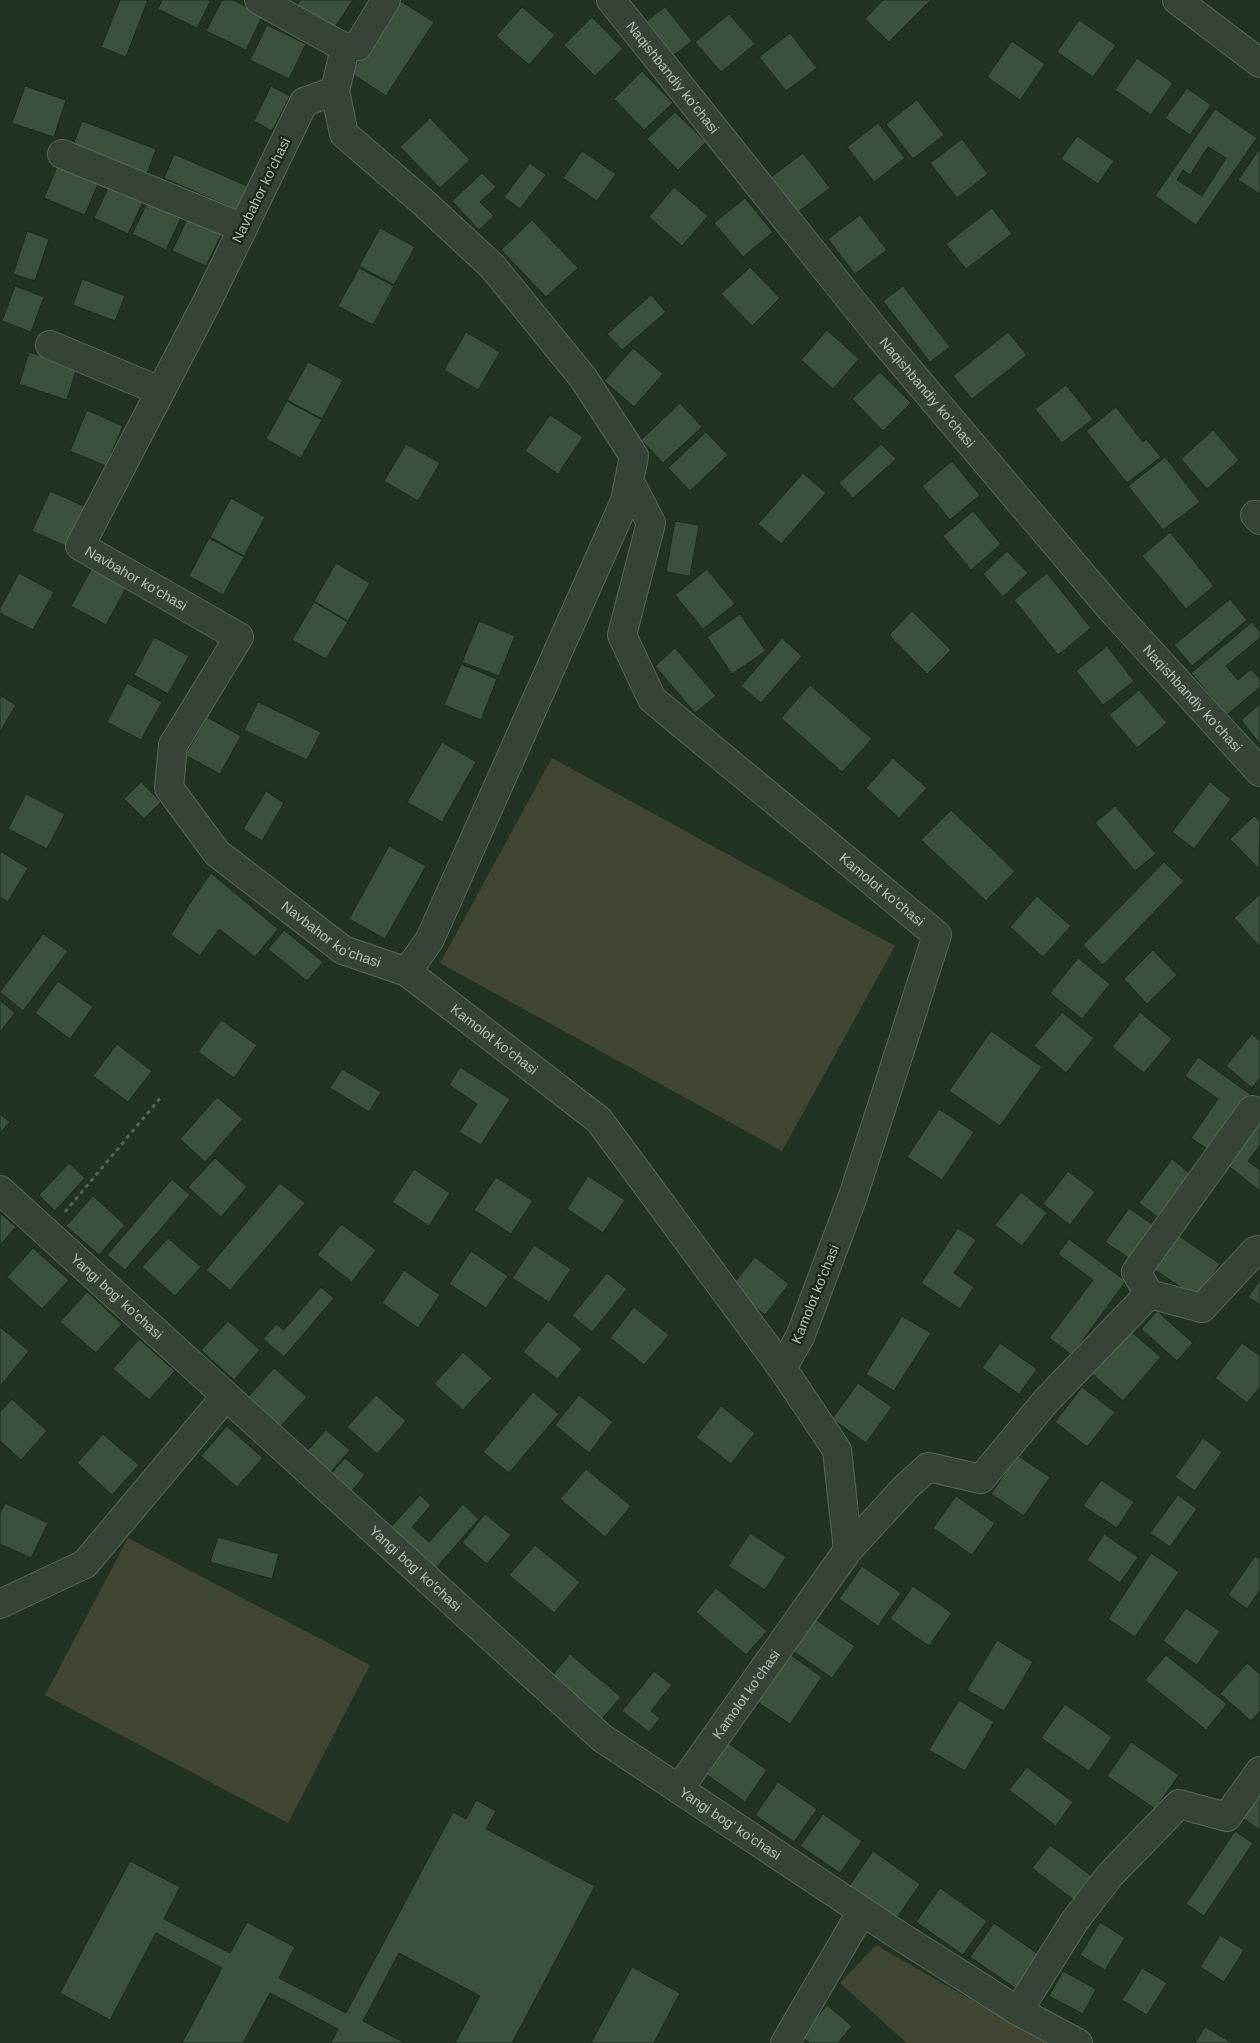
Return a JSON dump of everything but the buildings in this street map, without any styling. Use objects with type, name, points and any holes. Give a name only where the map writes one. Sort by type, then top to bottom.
[{"type":"street","points":[[259,0],[345,48],[358,46],[386,0]]},
{"type":"street","name":"Naqishbandiy ko'chasi","points":[[611,0],[891,349],[1111,609],[1260,772]]},
{"type":"street","points":[[1178,0],[1260,62]]},
{"type":"street","points":[[345,48],[335,91],[344,134],[424,203],[493,267],[584,379],[632,469],[626,501],[430,939],[408,972]]},
{"type":"street","name":"Navbahor ko'chasi","points":[[335,91],[304,102],[243,228],[80,546],[239,637],[173,744],[169,788],[217,852],[343,950],[408,972]]},
{"type":"street","points":[[62,154],[243,228]]},
{"type":"street","points":[[50,346],[160,392]]},
{"type":"street","name":"Kamolot ko'chasi","points":[[632,469],[651,523],[622,635],[652,699],[936,936],[853,1196],[800,1337],[782,1368]]},
{"type":"street","name":"Kamolot ko'chasi","points":[[408,972],[599,1120],[782,1368],[837,1450],[848,1550]]},
{"type":"street","points":[[1252,1110],[1136,1272],[1149,1294],[1202,1308],[1255,1251],[1260,1250]]},
{"type":"street","name":"Yangi bog' ko'chasi","points":[[0,1190],[602,1738],[862,1911],[1018,2011],[1078,2043]]},
{"type":"street","name":"Kamolot ko'chasi","points":[[679,1789],[848,1550],[906,1487],[928,1467],[981,1479],[1046,1401],[1149,1294]]},
{"type":"street","points":[[0,1604],[85,1564],[226,1396]]},
{"type":"street","points":[[1018,2011],[1074,1922],[1110,1875],[1179,1804],[1227,1817],[1260,1771]]},
{"type":"street","points":[[785,2043],[862,1911]]},
{"type":"path","points":[[48,1233],[162,1096]]},
{"type":"green space","points":[[552,758],[895,946],[782,1151],[440,963]]},
{"type":"green space","points":[[128,1538],[370,1665],[288,1823],[45,1695]]},
{"type":"green space","points":[[876,1945],[1047,2043],[907,2043],[840,1983]]}]
